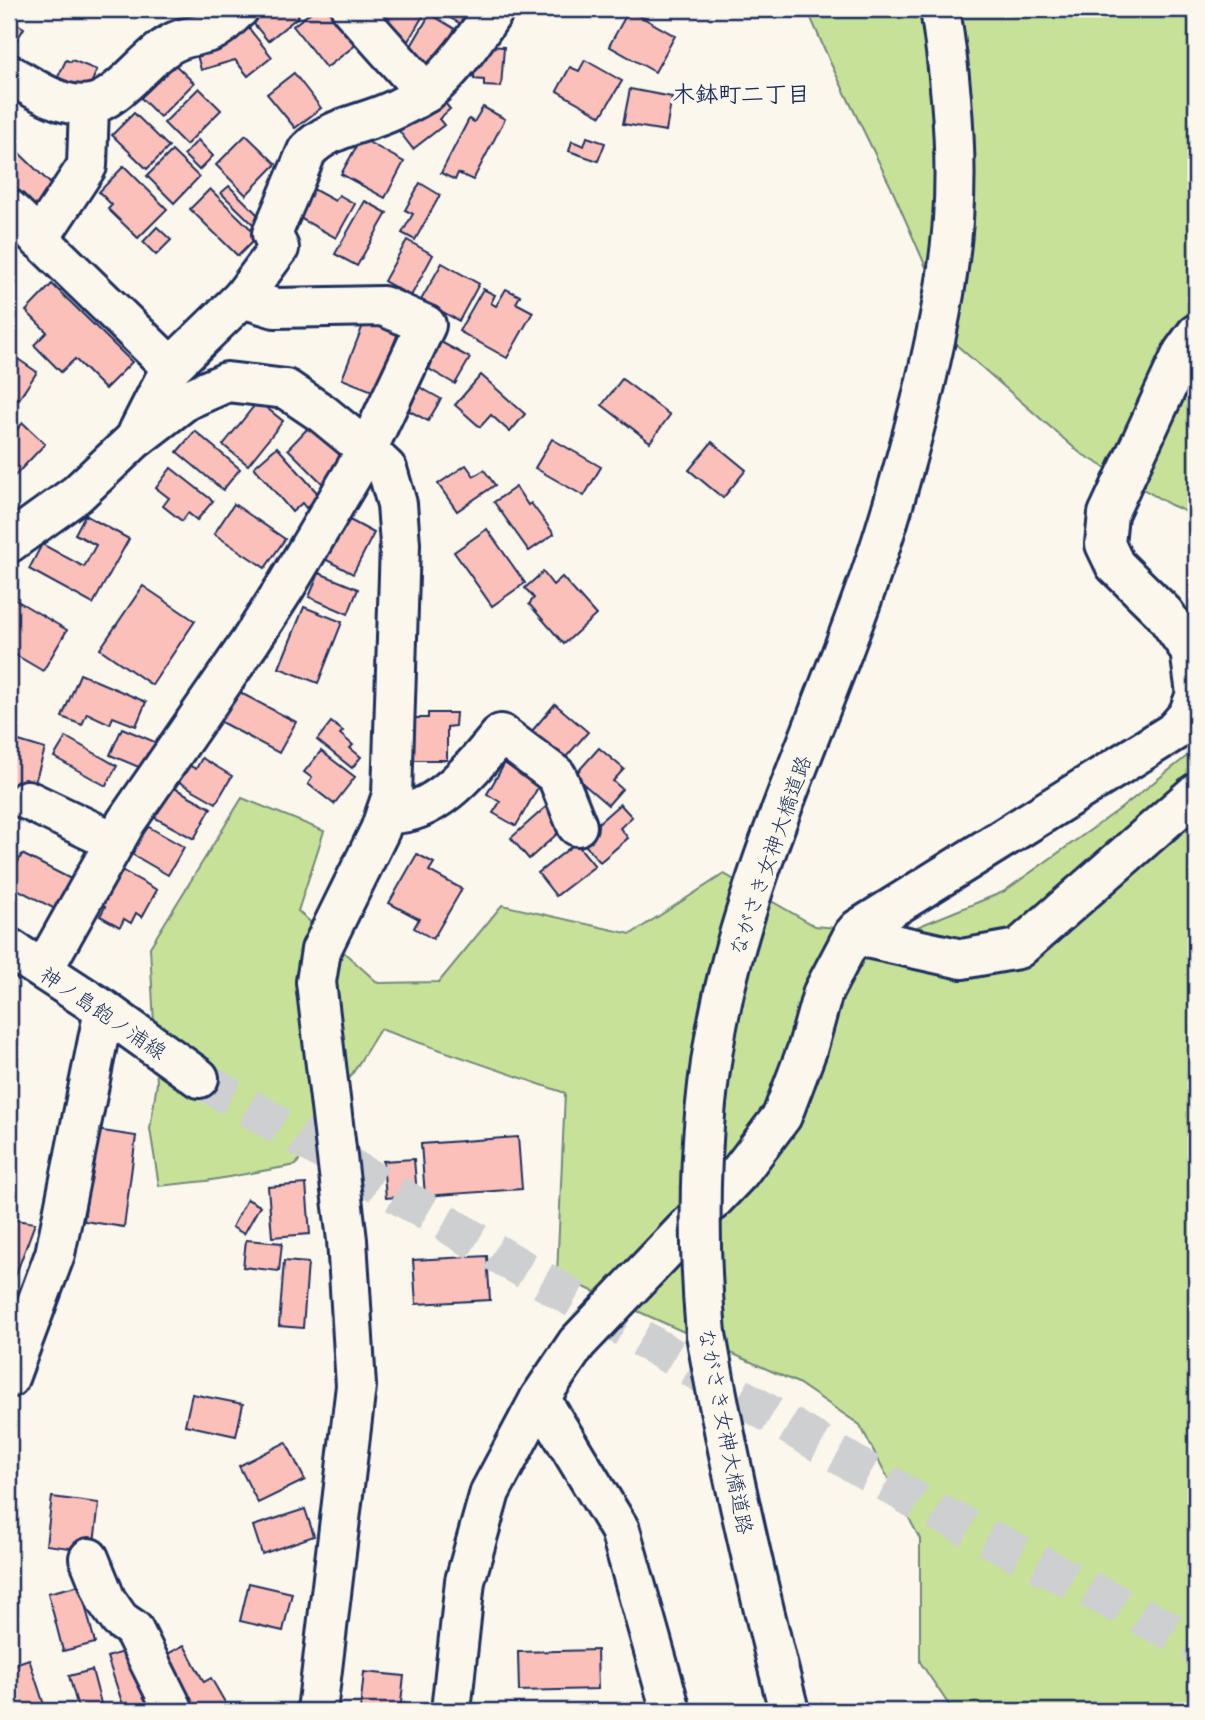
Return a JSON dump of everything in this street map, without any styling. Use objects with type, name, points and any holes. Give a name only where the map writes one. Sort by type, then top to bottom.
[{"type":"street","points":[[9,74],[57,100],[89,106],[108,97],[169,45],[185,36],[208,33],[216,29],[239,9]]},
{"type":"street","points":[[351,9],[426,93]]},
{"type":"street","points":[[134,440],[171,367],[242,298],[279,248],[272,234],[307,151],[323,138],[392,111],[426,93],[449,70],[495,9]]},
{"type":"street","name":"ながさき女神大橋道路","points":[[789,1711],[759,1593],[722,1427],[706,1334],[701,1271],[703,1133],[710,1062],[732,961],[762,867],[882,544],[931,361],[953,221],[955,158],[952,86],[940,9]]},
{"type":"street","points":[[39,239],[87,166],[89,106]]},
{"type":"street","points":[[9,209],[171,367]]},
{"type":"street","points":[[43,970],[126,821],[250,642],[367,450],[426,325],[383,306],[275,308],[242,298]]},
{"type":"street","points":[[452,1711],[465,1581],[490,1493],[540,1398],[577,1343],[739,1173],[782,1116],[807,1050],[823,992],[858,929],[1173,733],[1188,715],[1196,694],[1190,650],[1164,613],[1115,565],[1105,544],[1108,513],[1183,352],[1196,334]]},
{"type":"street","points":[[9,543],[77,494],[134,440],[186,400],[227,382],[286,390],[323,414],[387,469],[397,503],[400,544],[392,795],[321,950],[316,982],[347,1240],[356,1386],[317,1711]]},
{"type":"street","points":[[386,813],[396,814],[437,799],[464,779],[501,734],[557,776],[577,826]]},
{"type":"street","points":[[853,936],[962,959],[1018,949],[1196,793]]},
{"type":"street","points":[[27,800],[115,842]]},
{"type":"street","name":"神ノ島飽ノ浦線","points":[[9,948],[104,1010],[199,1078]]},
{"type":"street","points":[[9,1378],[55,1254],[104,1010]]},
{"type":"street","points":[[540,1398],[620,1530],[671,1711]]},
{"type":"street","points":[[89,1558],[107,1600],[120,1620],[133,1629],[174,1711]]},
{"type":"green space","points":[[807,9],[1196,9],[1196,516],[1171,505],[1080,453],[953,342],[926,267],[891,187]]},
{"type":"green space","points":[[1196,749],[1196,1711],[953,1711],[920,1662],[920,1539],[860,1425],[798,1383],[557,1275],[565,1093],[380,1029],[296,1165],[206,1181],[159,1186],[150,1129],[157,1083],[150,947],[242,798],[324,831],[298,911],[378,983],[439,982],[502,905],[631,934],[724,874],[815,926],[900,934],[1003,892],[1120,809]]},
{"type":"building","points":[[250,9],[293,9],[299,16],[268,41],[245,13]]},
{"type":"building","points":[[315,9],[337,9],[362,40],[326,68],[293,26]]},
{"type":"building","points":[[382,9],[427,9],[407,43],[373,24]]},
{"type":"building","points":[[434,9],[470,9],[461,24]]},
{"type":"building","points":[[629,10],[675,36],[655,72],[609,46]]},
{"type":"building","points":[[430,14],[455,29],[433,68],[407,53]]},
{"type":"building","points":[[9,19],[24,28],[17,40],[9,35]]},
{"type":"building","points":[[243,21],[272,57],[248,76],[235,60],[201,70],[195,47]]},
{"type":"building","points":[[487,46],[504,47],[501,87],[484,86],[484,80],[474,79],[475,56],[486,56]]},
{"type":"building","points":[[165,55],[194,83],[160,117],[132,89]]},
{"type":"building","points":[[66,60],[97,70],[87,93],[57,79]]},
{"type":"building","points":[[585,60],[622,81],[601,116],[557,91],[570,67],[579,71]]},
{"type":"building","points":[[294,73],[321,108],[295,128],[267,94]]},
{"type":"building","points":[[199,88],[221,110],[186,145],[164,123]]},
{"type":"building","points":[[630,89],[672,97],[666,131],[623,124]]},
{"type":"building","points":[[440,97],[450,109],[439,119],[444,125],[413,149],[399,131]]},
{"type":"building","points":[[483,107],[505,119],[473,180],[458,173],[455,180],[441,173],[469,119],[474,122]]},
{"type":"building","points":[[134,113],[169,147],[147,169],[112,135]]},
{"type":"building","points":[[246,135],[276,164],[246,195],[216,165]]},
{"type":"building","points":[[587,137],[605,143],[598,161],[569,151],[572,141],[584,146]]},
{"type":"building","points":[[361,138],[404,162],[385,198],[341,174]]},
{"type":"building","points":[[198,140],[213,156],[199,170],[184,155]]},
{"type":"building","points":[[9,143],[57,190],[35,213],[9,187]]},
{"type":"building","points":[[172,151],[199,177],[174,203],[147,176]]},
{"type":"building","points":[[124,166],[167,209],[138,238],[108,209],[112,205],[99,192]]},
{"type":"building","points":[[420,183],[440,195],[415,240],[402,233],[413,214],[405,210]]},
{"type":"building","points":[[229,186],[266,223],[259,230],[221,193]]},
{"type":"building","points":[[210,189],[258,236],[238,256],[190,209]]},
{"type":"building","points":[[313,189],[335,201],[339,195],[355,204],[336,238],[298,217]]},
{"type":"building","points":[[365,201],[387,213],[357,266],[335,254]]},
{"type":"building","points":[[157,227],[171,240],[156,255],[143,242]]},
{"type":"building","points":[[407,240],[433,255],[411,296],[384,281]]},
{"type":"building","points":[[442,263],[479,284],[459,321],[421,300]]},
{"type":"building","points":[[52,284],[132,362],[105,389],[75,359],[61,372],[34,345],[47,332],[26,311]]},
{"type":"building","points":[[483,289],[495,295],[491,303],[496,306],[506,289],[520,296],[516,303],[533,312],[507,358],[459,331]]},
{"type":"building","points":[[367,315],[400,328],[375,392],[342,379]]},
{"type":"building","points":[[430,336],[470,358],[455,384],[429,369],[432,362],[419,355]]},
{"type":"building","points":[[9,353],[37,372],[19,399],[9,392]]},
{"type":"building","points":[[481,375],[525,414],[510,432],[491,415],[480,427],[455,405]]},
{"type":"building","points":[[622,379],[670,415],[650,442],[602,405]]},
{"type":"building","points":[[416,385],[441,399],[428,421],[404,408]]},
{"type":"building","points":[[258,401],[283,421],[248,465],[223,445]]},
{"type":"building","points":[[23,423],[45,444],[9,482],[9,427],[14,432]]},
{"type":"building","points":[[310,426],[348,463],[325,486],[288,449]]},
{"type":"building","points":[[195,431],[240,469],[223,490],[177,452]]},
{"type":"building","points":[[552,439],[601,467],[584,496],[535,468]]},
{"type":"building","points":[[712,442],[746,470],[723,498],[689,470]]},
{"type":"building","points":[[277,447],[320,496],[306,508],[302,503],[292,512],[254,467]]},
{"type":"building","points":[[466,465],[474,476],[484,470],[495,485],[457,511],[438,484]]},
{"type":"building","points":[[171,468],[213,501],[197,520],[188,513],[182,521],[163,506],[169,498],[156,488]]},
{"type":"building","points":[[516,487],[554,534],[529,551],[494,502]]},
{"type":"building","points":[[234,504],[285,539],[265,568],[214,534]]},
{"type":"building","points":[[85,515],[129,539],[93,604],[29,569],[42,544],[84,567],[96,545],[75,534]]},
{"type":"building","points":[[344,517],[374,533],[353,574],[323,558]]},
{"type":"building","points":[[487,529],[525,583],[492,606],[454,552]]},
{"type":"building","points":[[543,572],[553,585],[562,577],[596,615],[564,644],[529,604],[534,598],[525,588]]},
{"type":"building","points":[[319,573],[358,589],[348,614],[309,597]]},
{"type":"building","points":[[143,586],[195,621],[152,685],[100,649]]},
{"type":"building","points":[[9,596],[67,630],[43,671],[9,651]]},
{"type":"building","points":[[304,607],[342,622],[318,683],[279,668]]},
{"type":"building","points":[[80,674],[146,702],[136,726],[113,717],[110,724],[87,713],[82,725],[62,717]]},
{"type":"building","points":[[235,690],[296,722],[279,753],[219,721]]},
{"type":"building","points":[[555,704],[588,732],[559,765],[552,748],[532,731]]},
{"type":"building","points":[[428,713],[456,713],[455,726],[447,727],[447,760],[411,760],[411,718],[428,718]]},
{"type":"building","points":[[331,722],[343,731],[340,734],[353,745],[350,748],[361,757],[352,768],[317,740]]},
{"type":"building","points":[[122,728],[162,745],[156,759],[147,754],[141,768],[110,755]]},
{"type":"building","points":[[66,737],[117,766],[106,786],[54,757]]},
{"type":"building","points":[[9,738],[45,749],[32,792],[9,785]]},
{"type":"building","points":[[599,748],[624,769],[613,781],[622,789],[608,805],[574,776]]},
{"type":"building","points":[[321,751],[355,777],[334,804],[308,784],[312,778],[304,772]]},
{"type":"building","points":[[202,758],[232,776],[216,803],[174,779],[183,762],[196,769]]},
{"type":"building","points":[[506,761],[541,782],[516,826],[493,813],[500,802],[487,794]]},
{"type":"building","points":[[167,784],[211,808],[194,839],[150,815]]},
{"type":"building","points":[[620,804],[632,817],[620,828],[628,838],[600,862],[580,839]]},
{"type":"building","points":[[548,805],[566,826],[529,859],[511,838]]},
{"type":"building","points":[[140,822],[184,847],[168,875],[125,850]]},
{"type":"building","points":[[576,843],[595,866],[556,896],[538,873]]},
{"type":"building","points":[[22,854],[71,879],[55,909],[9,885]]},
{"type":"building","points":[[417,854],[434,863],[429,871],[462,889],[433,939],[414,928],[419,919],[389,903]]},
{"type":"building","points":[[114,866],[157,890],[142,917],[136,913],[131,923],[124,919],[120,927],[100,916],[105,907],[99,904]]},
{"type":"building","points":[[96,1130],[136,1136],[124,1227],[84,1221]]},
{"type":"building","points":[[518,1137],[522,1189],[425,1196],[421,1144]]},
{"type":"building","points":[[414,1159],[417,1195],[386,1198],[383,1161]]},
{"type":"building","points":[[306,1184],[310,1234],[272,1237],[268,1187]]},
{"type":"building","points":[[247,1199],[260,1206],[244,1234],[232,1227]]},
{"type":"building","points":[[9,1219],[35,1223],[9,1293]]},
{"type":"building","points":[[246,1240],[282,1243],[279,1271],[243,1267]]},
{"type":"building","points":[[487,1256],[490,1300],[416,1304],[413,1260]]},
{"type":"building","points":[[284,1261],[308,1263],[303,1328],[279,1326]]},
{"type":"building","points":[[192,1394],[243,1404],[236,1436],[185,1425]]},
{"type":"building","points":[[286,1442],[305,1480],[258,1503],[239,1466]]},
{"type":"building","points":[[52,1497],[99,1503],[93,1551],[46,1545]]},
{"type":"building","points":[[305,1509],[314,1536],[262,1554],[253,1526]]},
{"type":"building","points":[[249,1583],[292,1593],[283,1631],[240,1621]]},
{"type":"building","points":[[80,1585],[95,1643],[63,1651],[48,1593]]},
{"type":"building","points":[[184,1645],[204,1682],[211,1678],[230,1711],[180,1711],[153,1662]]},
{"type":"building","points":[[132,1649],[152,1711],[125,1711],[107,1657]]},
{"type":"building","points":[[597,1650],[598,1689],[519,1691],[518,1652]]},
{"type":"building","points":[[29,1659],[46,1711],[16,1711],[9,1687],[9,1666]]},
{"type":"building","points":[[92,1670],[103,1711],[79,1711],[69,1676]]},
{"type":"building","points":[[364,1672],[404,1676],[400,1711],[360,1711]]},
{"type":"tunnel","points":[[199,1078],[924,1505],[1196,1644]]},
{"type":"district","name":"木鉢町二丁目","points":[[741,93]]}]
